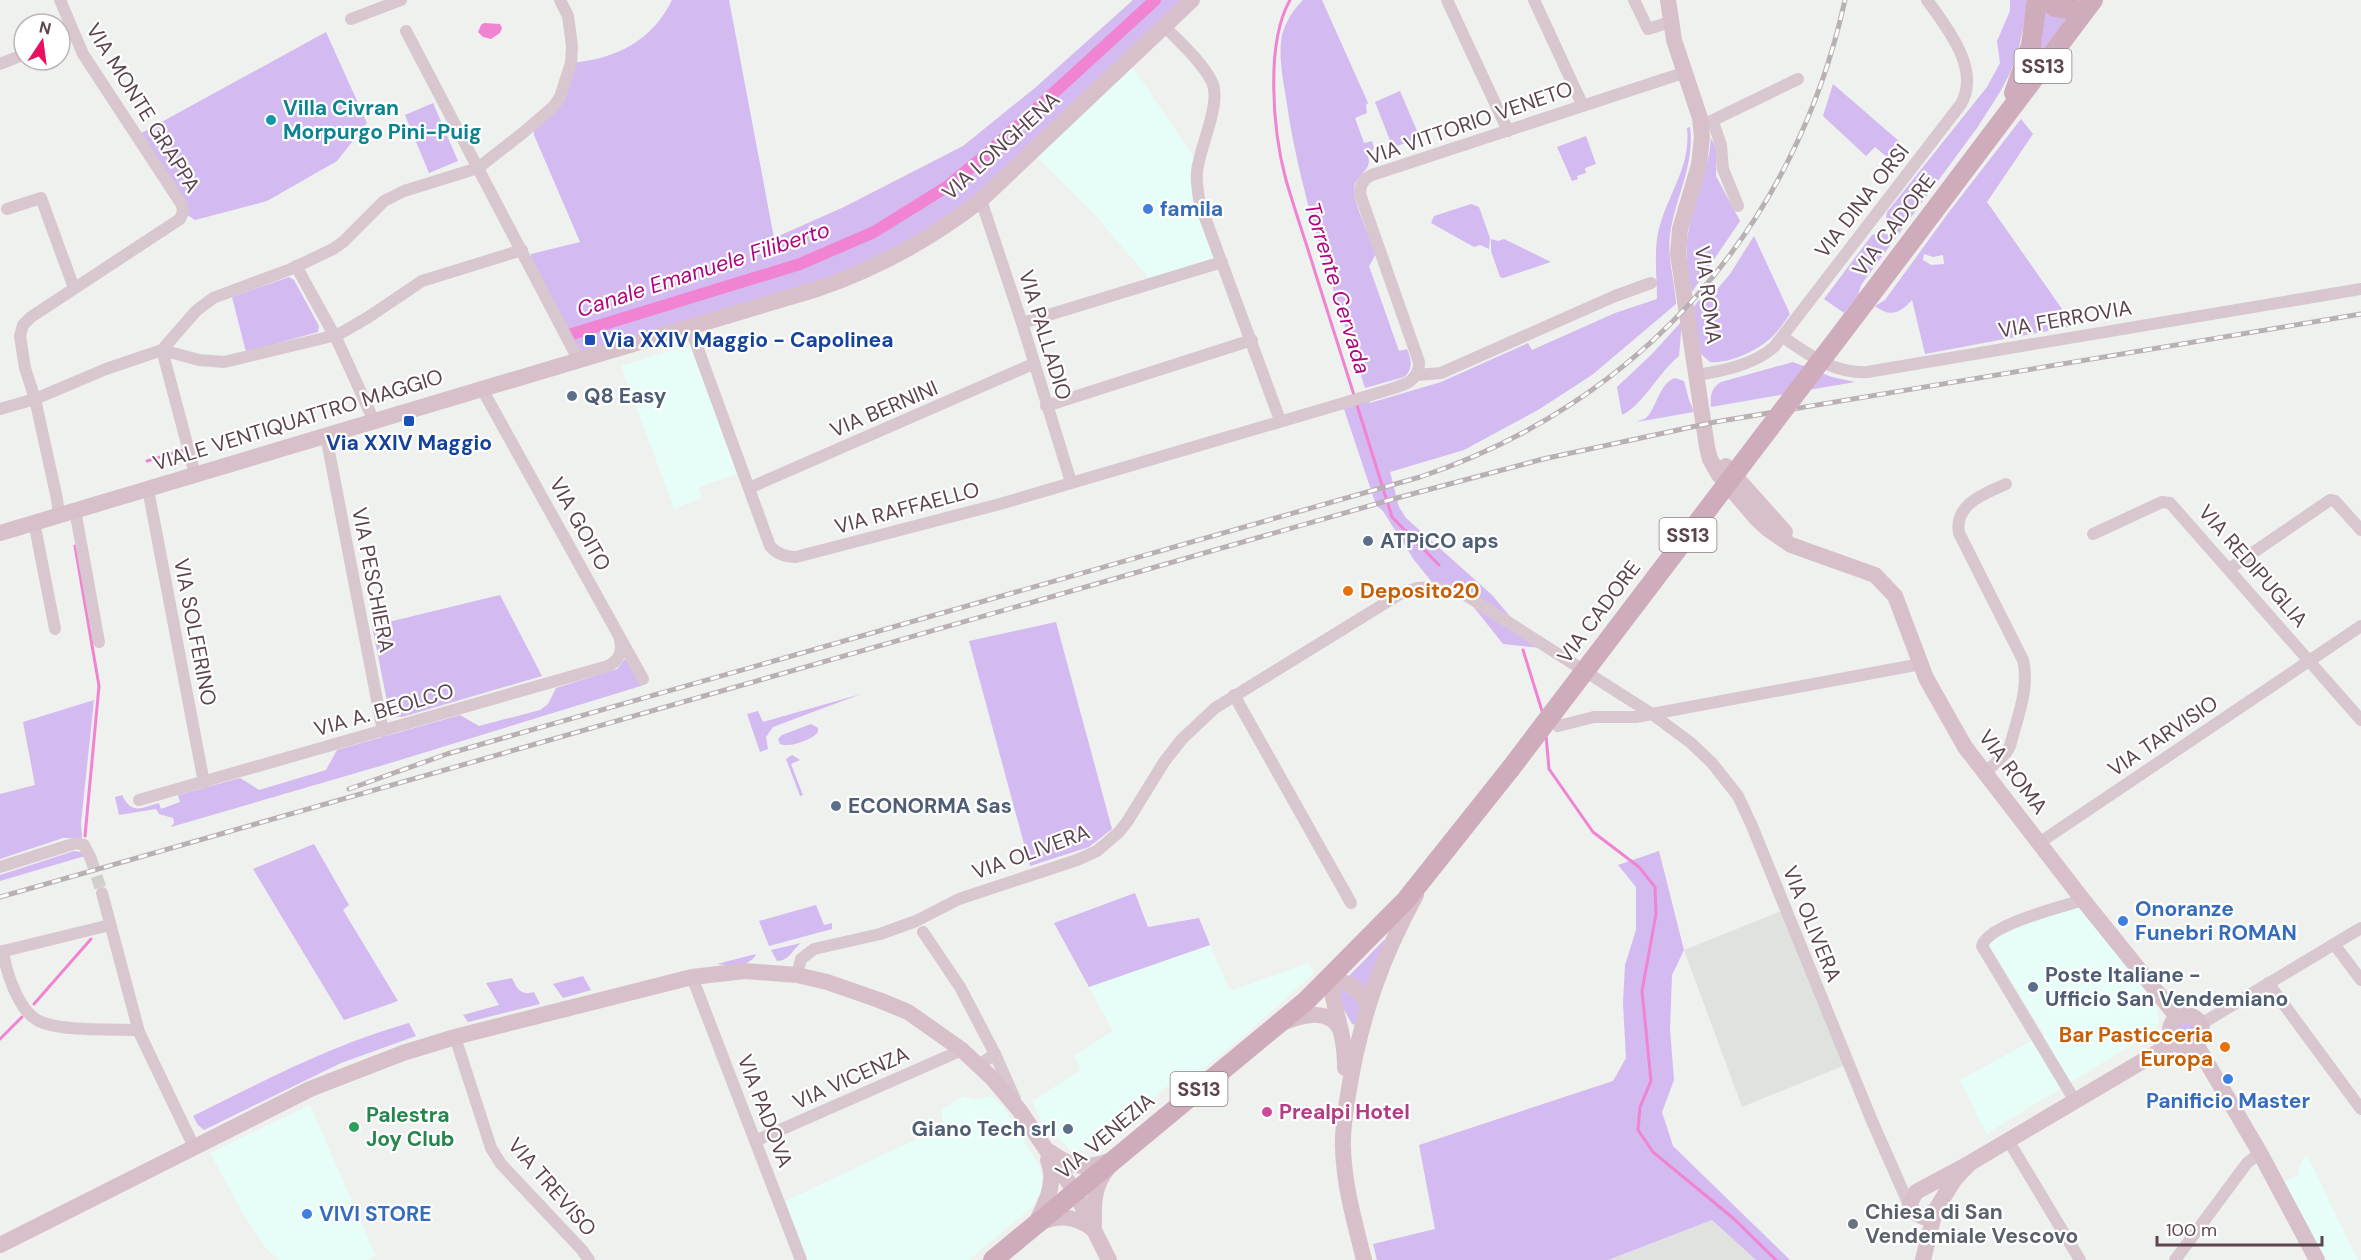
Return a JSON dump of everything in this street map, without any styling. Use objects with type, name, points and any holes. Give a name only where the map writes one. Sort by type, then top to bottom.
[{"type":"main road","name":"VIA CADORE","points":[[2002,120],[2024,68],[2034,31],[2037,0]]},
{"type":"main road","name":"VIA CADORE","points":[[2047,0],[2055,7],[2086,4]]},
{"type":"main road","name":"VIA CADORE","points":[[1330,978],[1425,877],[1510,768],[1866,301],[2086,4]]},
{"type":"main road","name":"VIA VENEZIA","points":[[993,1260],[1280,1024],[1330,978]]},
{"type":"street","name":"VIA MONTE GRAPPA","points":[[58,515],[57,500],[22,349],[20,336],[23,325],[31,317],[180,219],[183,212],[182,205],[83,54],[60,0]]},
{"type":"street","points":[[351,19],[401,0]]},
{"type":"street","points":[[0,409],[35,399],[106,369],[162,350],[196,311],[213,298],[296,266],[343,242],[384,201],[404,191],[478,168],[524,132],[554,106],[560,97],[571,63],[572,46],[568,16],[560,0]]},
{"type":"street","name":"VIA LONGHENA","points":[[608,351],[817,289],[867,271],[929,236],[981,200],[1192,0]]},
{"type":"street","points":[[1448,0],[1508,131]]},
{"type":"street","points":[[1534,0],[1582,106]]},
{"type":"street","points":[[1634,0],[1648,29],[1670,22]]},
{"type":"street","name":"VIA ROMA","points":[[1668,0],[1670,22],[1683,73],[1707,124],[1721,145],[1723,169],[1738,206]]},
{"type":"street","name":"VIA DINA ORSI","points":[[1696,375],[1756,359],[1774,347],[1964,99],[1968,80],[1965,64],[1950,34],[1927,0]]},
{"type":"street","points":[[1164,26],[1201,68],[1213,86],[1213,106],[1200,154],[1197,187],[1200,204],[1280,420]]},
{"type":"street","points":[[406,31],[578,359]]},
{"type":"street","name":"VIA VITTORIO VENETO","points":[[1417,375],[1419,362],[1362,198],[1360,186],[1364,179],[1683,73]]},
{"type":"street","points":[[1707,124],[1798,79]]},
{"type":"street","name":"VIA ROMA","points":[[1707,124],[1678,248],[1681,284],[1707,436],[1721,460],[1794,540],[1827,557],[1875,575],[1895,596],[1921,664],[1952,728],[1984,774],[2178,1018]]},
{"type":"street","points":[[7,209],[41,198],[74,288]]},
{"type":"street","name":"VIA PALLADIO","points":[[981,200],[1071,482]]},
{"type":"street","points":[[162,350],[199,360],[224,362],[240,360],[333,335],[367,318],[422,281],[522,250]]},
{"type":"street","points":[[1022,323],[1222,262]]},
{"type":"street","points":[[296,266],[333,335],[374,422]]},
{"type":"street","name":"VIA RAFFAELLO","points":[[690,327],[770,546],[775,552],[787,557],[796,557],[1000,504],[1405,384],[1417,375],[1441,373],[1615,296],[1651,284]]},
{"type":"street","name":"VIA FERROVIA","points":[[1783,337],[1810,356],[1838,370],[1854,373],[1867,372],[2361,289]]},
{"type":"street","points":[[1046,406],[1252,340]]},
{"type":"street","points":[[162,350],[195,474]]},
{"type":"street","name":"VIALE VENTIQUATTRO MAGGIO","points":[[0,532],[608,351]]},
{"type":"street","name":"VIA BERNINI","points":[[749,488],[1033,364]]},
{"type":"street","name":"VIA GOITO","points":[[482,389],[644,679]]},
{"type":"street","name":"VIA PESCHIERA","points":[[326,436],[383,731]]},
{"type":"street","points":[[1984,774],[2006,753],[2010,746],[2025,690],[2026,671],[2023,660],[1959,533],[1958,523],[1959,516],[1973,501],[2006,484]]},
{"type":"street","name":"VIA SOLFERINO","points":[[148,489],[204,783]]},
{"type":"street","points":[[2229,569],[2330,500],[2336,501],[2361,530]]},
{"type":"street","name":"VIA REDIPUGLIA","points":[[2093,534],[2166,502],[2173,506],[2361,720]]},
{"type":"street","points":[[75,510],[99,642]]},
{"type":"street","points":[[34,522],[55,629]]},
{"type":"street","name":"VIA OLIVERA","points":[[797,975],[801,958],[813,949],[880,934],[916,921],[959,899],[1077,861],[1097,851],[1127,822],[1164,762],[1182,739],[1215,708],[1400,594],[1417,588],[1436,586],[1464,594],[1652,714],[1702,752],[1723,775],[1742,803],[1868,1111],[1911,1209]]},
{"type":"street","name":"VIA TARVISIO","points":[[2039,843],[2361,626]]},
{"type":"street","name":"VIA A. BEOLCO","points":[[139,800],[608,666],[615,663],[621,654],[620,639]]},
{"type":"street","points":[[1558,726],[1594,717],[1636,717],[1921,664]]},
{"type":"street","points":[[1234,695],[1351,903]]},
{"type":"street","points":[[0,867],[76,843],[84,845],[91,860]]},
{"type":"street","points":[[1364,1260],[1344,1166],[1343,1134],[1354,1056],[1366,1008],[1385,955],[1425,877]]},
{"type":"street","points":[[102,893],[138,1030],[194,1147]]},
{"type":"street","points":[[2075,1101],[1982,946],[1984,940],[1993,933],[2031,917],[2083,900]]},
{"type":"street","points":[[110,925],[1,952],[7,975],[22,1002],[38,1020],[63,1027],[138,1030]]},
{"type":"street","points":[[2200,1024],[2361,928]]},
{"type":"street","points":[[923,932],[960,987],[995,1054],[1020,1112]]},
{"type":"street","points":[[2334,944],[2361,980]]},
{"type":"street","points":[[0,1245],[310,1089],[403,1053],[455,1037],[692,977],[745,971],[797,975],[855,991],[908,1012],[962,1050],[979,1065],[1020,1112],[1075,1192],[1109,1260]]},
{"type":"street","name":"VIA PADOVA","points":[[692,977],[801,1260]]},
{"type":"street","points":[[1345,1114],[1344,1038],[1330,978],[1357,988],[1365,1000],[1366,1008]]},
{"type":"street","points":[[2268,983],[2361,1108]]},
{"type":"street","points":[[1280,1024],[1302,1016],[1323,1016],[1334,1021],[1344,1038]]},
{"type":"street","points":[[2192,1016],[2200,1024],[2201,1037],[2196,1044],[2183,1047],[2175,1042],[2171,1029],[2178,1018],[2192,1016]]},
{"type":"street","name":"VIA TREVISO","points":[[455,1037],[491,1148],[501,1164],[589,1260]]},
{"type":"street","points":[[1922,1260],[1911,1209],[1911,1199],[1920,1190],[2175,1042]]},
{"type":"street","points":[[2196,1044],[2260,1153],[2317,1260]]},
{"type":"street","name":"VIA VICENZA","points":[[755,1141],[962,1050]]},
{"type":"street","points":[[979,1065],[995,1054]]},
{"type":"street","points":[[2008,1140],[2080,1260]]},
{"type":"street","points":[[1044,1148],[1060,1160],[1081,1167],[1094,1166],[1119,1157]]},
{"type":"street","points":[[1035,1225],[1050,1194],[1052,1179],[1044,1148]]},
{"type":"street","points":[[2175,1260],[2247,1163],[2260,1153]]},
{"type":"street","points":[[1094,1229],[1093,1209],[1097,1184],[1106,1170],[1119,1157]]},
{"type":"street","points":[[1922,1260],[1936,1208],[1954,1180],[1970,1163]]},
{"type":"street","points":[[1898,1176],[1920,1190],[1932,1193],[1936,1208]]},
{"type":"street","points":[[1911,1209],[1923,1217],[1936,1208]]},
{"type":"street","points":[[1035,1225],[1051,1218],[1063,1217],[1076,1218],[1094,1229]]},
{"type":"shaded area","points":[[672,0],[729,0],[774,238],[844,207],[963,146],[1036,87],[1133,0],[1192,0],[997,186],[892,258],[578,359],[531,257],[531,254],[580,242],[534,135],[533,124],[554,106],[571,63],[603,57],[631,45],[654,27]]},
{"type":"shaded area","points":[[1303,0],[1322,0],[1368,103],[1367,113],[1355,118],[1364,143],[1372,141],[1374,148],[1368,156],[1368,166],[1355,184],[1354,195],[1376,254],[1369,266],[1399,351],[1407,349],[1410,360],[1409,371],[1404,377],[1365,388],[1309,209],[1292,135],[1281,59],[1281,43],[1290,16]]},
{"type":"shaded area","points":[[2010,0],[2029,0],[2018,52],[2000,92],[1977,128],[1861,285],[1858,295],[1844,313],[1824,299],[1872,235],[1883,232],[1894,238],[1897,235],[1887,222],[1887,212],[1987,87],[2000,63],[1997,41],[2010,11]]},
{"type":"shaded area","points":[[2044,6],[2068,17],[2034,62]]},
{"type":"shaded area","points":[[484,23],[500,24],[502,28],[500,33],[491,39],[483,37],[478,32]]},
{"type":"shaded area","points":[[326,32],[367,123],[337,161],[267,201],[195,220],[183,212],[136,136]]},
{"type":"shaded area","points":[[1128,60],[1198,163],[1197,172],[1222,262],[1153,283],[1093,213],[1032,152]]},
{"type":"shaded area","points":[[1833,84],[1900,142],[1887,157],[1875,147],[1866,156],[1823,116]]},
{"type":"shaded area","points":[[1400,91],[1420,138],[1397,146],[1391,143],[1375,102]]},
{"type":"shaded area","points":[[433,103],[458,161],[429,173],[405,115]]},
{"type":"shaded area","points":[[2021,119],[2033,134],[1987,202],[2074,326],[1925,354],[1912,300],[1899,311],[1891,313],[1875,306],[1885,300]],"holes":[[[1924,254],[1933,257],[1943,255],[1944,264],[1931,265],[1923,260]]]},
{"type":"shaded area","points":[[1690,127],[1690,155],[1670,235],[1676,304],[1592,375],[1538,410],[1464,450],[1390,472],[1399,507],[1406,518],[1492,595],[1524,633],[1550,649],[1503,644],[1464,595],[1436,587],[1414,560],[1383,511],[1376,505],[1342,403],[1368,395],[1370,403],[1441,382],[1528,343],[1532,350],[1615,313],[1657,299],[1658,234],[1683,166],[1687,128]]},
{"type":"shaded area","points":[[1586,136],[1596,164],[1585,168],[1586,173],[1577,176],[1578,179],[1572,181],[1557,147]]},
{"type":"shaded area","points":[[1711,138],[1717,150],[1716,176],[1740,221],[1692,292],[1687,260],[1687,236],[1708,161]]},
{"type":"shaded area","points":[[1471,204],[1479,207],[1490,238],[1489,249],[1480,245],[1474,247],[1431,223],[1434,216]]},
{"type":"shaded area","points":[[1754,236],[1790,314],[1775,334],[1760,347],[1726,361],[1710,362],[1701,354],[1693,308],[1699,300],[1708,300],[1730,274]]},
{"type":"shaded area","points":[[1491,239],[1498,241],[1504,239],[1551,262],[1503,278],[1500,277],[1491,251]]},
{"type":"shaded area","points":[[289,277],[294,280],[319,326],[318,332],[246,352],[232,297]]},
{"type":"shaded area","points":[[1682,321],[1679,356],[1644,397],[1622,415],[1617,387]]},
{"type":"shaded area","points":[[690,345],[737,474],[699,487],[702,498],[674,509],[621,366]]},
{"type":"shaded area","points":[[1793,362],[1832,377],[1855,382],[1711,407],[1712,393],[1721,382]]},
{"type":"shaded area","points":[[1675,378],[1684,381],[1694,412],[1637,422],[1646,418],[1665,385]]},
{"type":"shaded area","points":[[500,595],[542,676],[402,717],[390,716],[372,626]]},
{"type":"shaded area","points":[[1056,622],[1112,829],[1089,847],[1030,866],[969,641]]},
{"type":"shaded area","points":[[625,659],[630,660],[644,685],[171,827],[174,823],[173,818],[159,814],[156,809],[119,815],[115,797],[122,795],[133,808],[159,803],[161,809],[180,802],[178,795],[240,778],[259,790],[326,770],[337,750],[460,715],[479,726],[540,710],[548,704],[556,688],[617,669]]},
{"type":"shaded area","points":[[861,694],[773,727],[766,737],[768,749],[760,752],[747,714],[758,711],[763,722]]},
{"type":"shaded area","points":[[94,700],[81,823],[82,838],[63,838],[0,859],[0,794],[35,785],[23,722]]},
{"type":"shaded area","points":[[811,724],[818,728],[818,732],[811,738],[794,744],[780,744],[778,739],[782,735]]},
{"type":"shaded area","points":[[792,755],[800,760],[791,764],[803,795],[800,796],[786,759]]},
{"type":"shaded area","points":[[314,844],[349,905],[343,910],[398,1001],[344,1020],[253,869]]},
{"type":"shaded area","points":[[74,851],[82,852],[85,856],[0,881],[0,875]]},
{"type":"shaded area","points":[[1659,851],[1684,950],[1672,975],[1670,1029],[1674,1080],[1662,1112],[1673,1146],[1790,1260],[1756,1260],[1712,1220],[1608,1260],[1377,1260],[1373,1244],[1435,1229],[1419,1145],[1613,1081],[1626,1058],[1623,1003],[1625,965],[1636,930],[1636,887],[1618,865]]},
{"type":"shaded area","points":[[1135,893],[1148,927],[1199,918],[1210,945],[1089,987],[1054,923]]},
{"type":"shaded area","points":[[2080,903],[2130,964],[2157,1006],[2159,1022],[2156,1030],[1986,1134],[1960,1080],[2044,1034],[1989,945],[2002,935]]},
{"type":"shaded area","points":[[816,905],[824,925],[832,923],[832,929],[769,946],[759,921]]},
{"type":"shaded area","points":[[1786,909],[1843,1066],[1742,1107],[1684,950]]},
{"type":"shaded area","points":[[1386,940],[1366,990],[1348,977]]},
{"type":"shaded area","points":[[801,943],[781,961],[777,961],[771,950]]},
{"type":"shaded area","points":[[1210,945],[1230,991],[1309,963],[1314,973],[1245,1035],[1176,1091],[1170,1091],[1167,1086],[1110,1138],[1079,1151],[1071,1151],[1051,1130],[1046,1131],[1032,1101],[1081,1070],[1074,1056],[1113,1031],[1089,987]]},
{"type":"shaded area","points":[[756,954],[744,963],[717,964]]},
{"type":"shaded area","points":[[583,976],[591,990],[563,998],[553,984]]},
{"type":"shaded area","points":[[512,978],[520,991],[534,992],[540,1004],[468,1022],[463,1015],[499,1005],[486,983]]},
{"type":"shaded area","points":[[1338,986],[1361,1002],[1356,1025],[1352,1024],[1343,1008]]},
{"type":"shaded area","points":[[2186,1020],[2194,1023],[2197,1031],[2194,1039],[2186,1042],[2178,1039],[2175,1031],[2178,1023]]},
{"type":"shaded area","points":[[409,1023],[416,1036],[341,1063],[204,1130],[193,1116],[326,1052]]},
{"type":"shaded area","points":[[964,1096],[974,1100],[991,1096],[1001,1104],[1017,1128],[1039,1166],[1042,1177],[1041,1192],[1032,1207],[969,1260],[807,1260],[786,1201],[944,1126],[941,1110]]},
{"type":"shaded area","points":[[310,1105],[376,1256],[367,1260],[279,1260],[265,1247],[245,1217],[210,1153]]},
{"type":"shaded area","points":[[2307,1155],[2358,1260],[2324,1260],[2285,1182],[2299,1175],[2300,1164]]},
{"type":"shaded area","points":[[1712,1220],[1756,1260],[1608,1260]]},
{"type":"waterway","name":"Canale Emanuele Filiberto","points":[[572,334],[800,264],[874,232],[948,186],[988,153],[1155,0]]},
{"type":"waterway","name":"Torrente Cervada","points":[[1290,0],[1282,18],[1274,64],[1275,114],[1281,160],[1354,395]]},
{"type":"waterway","name":"Torrente Cervada","points":[[1356,402],[1392,517],[1439,565]]},
{"type":"waterway","name":"Canale Emanuele Filiberto","points":[[147,461],[184,450]]},
{"type":"waterway","name":"Canale Emanuele Filiberto","points":[[75,546],[99,686],[85,836]]},
{"type":"waterway","name":"Torrente Cervada","points":[[1523,650],[1543,714]]},
{"type":"waterway","name":"Torrente Cervada","points":[[1546,735],[1549,769],[1593,832],[1639,867],[1655,887],[1656,914],[1642,991],[1651,1081],[1640,1107],[1638,1130],[1653,1152],[1733,1218],[1776,1260]]},
{"type":"waterway","name":"Canale Emanuele Filiberto","points":[[34,1004],[91,939]]},
{"type":"waterway","name":"Canale Emanuele Filiberto","points":[[0,1039],[22,1017]]},
{"type":"tunnel","points":[[91,859],[102,893]]},
{"type":"railway","points":[[349,789],[447,754],[1420,477],[1500,445],[1573,403],[1638,353],[1697,296],[1747,231],[1789,160],[1821,83],[1845,0]]},
{"type":"railway","points":[[0,897],[1397,498],[1543,459],[1715,422],[2361,314]]},
{"type":"place","name":"Villa Civran Morpurgo Pini-Puig","points":[[271,120]]},
{"type":"place","name":"famila","points":[[1148,209]]},
{"type":"place","name":"Via XXIV Maggio - Capolinea","points":[[590,340]]},
{"type":"place","name":"Q8 Easy","points":[[572,396]]},
{"type":"place","name":"Via XXIV Maggio","points":[[409,421]]},
{"type":"place","name":"ATPiCO aps","points":[[1368,541]]},
{"type":"place","name":"Deposito20","points":[[1348,591]]},
{"type":"place","name":"ECONORMA Sas","points":[[836,806]]},
{"type":"place","name":"Onoranze Funebri ROMAN","points":[[2123,921]]},
{"type":"place","name":"Poste Italiane - Ufficio San Vendemiano","points":[[2033,987]]},
{"type":"place","name":"Bar Pasticceria Europa","points":[[2225,1047]]},
{"type":"place","name":"Panificio Master","points":[[2228,1079]]},
{"type":"place","name":"Prealpi Hotel","points":[[1267,1112]]},
{"type":"place","name":"Palestra Joy Club","points":[[354,1127]]},
{"type":"place","name":"Giano Tech srl","points":[[1068,1129]]},
{"type":"place","name":"VIVI STORE","points":[[307,1214]]},
{"type":"place","name":"Chiesa di San Vendemiale Vescovo","points":[[1853,1224]]}]
